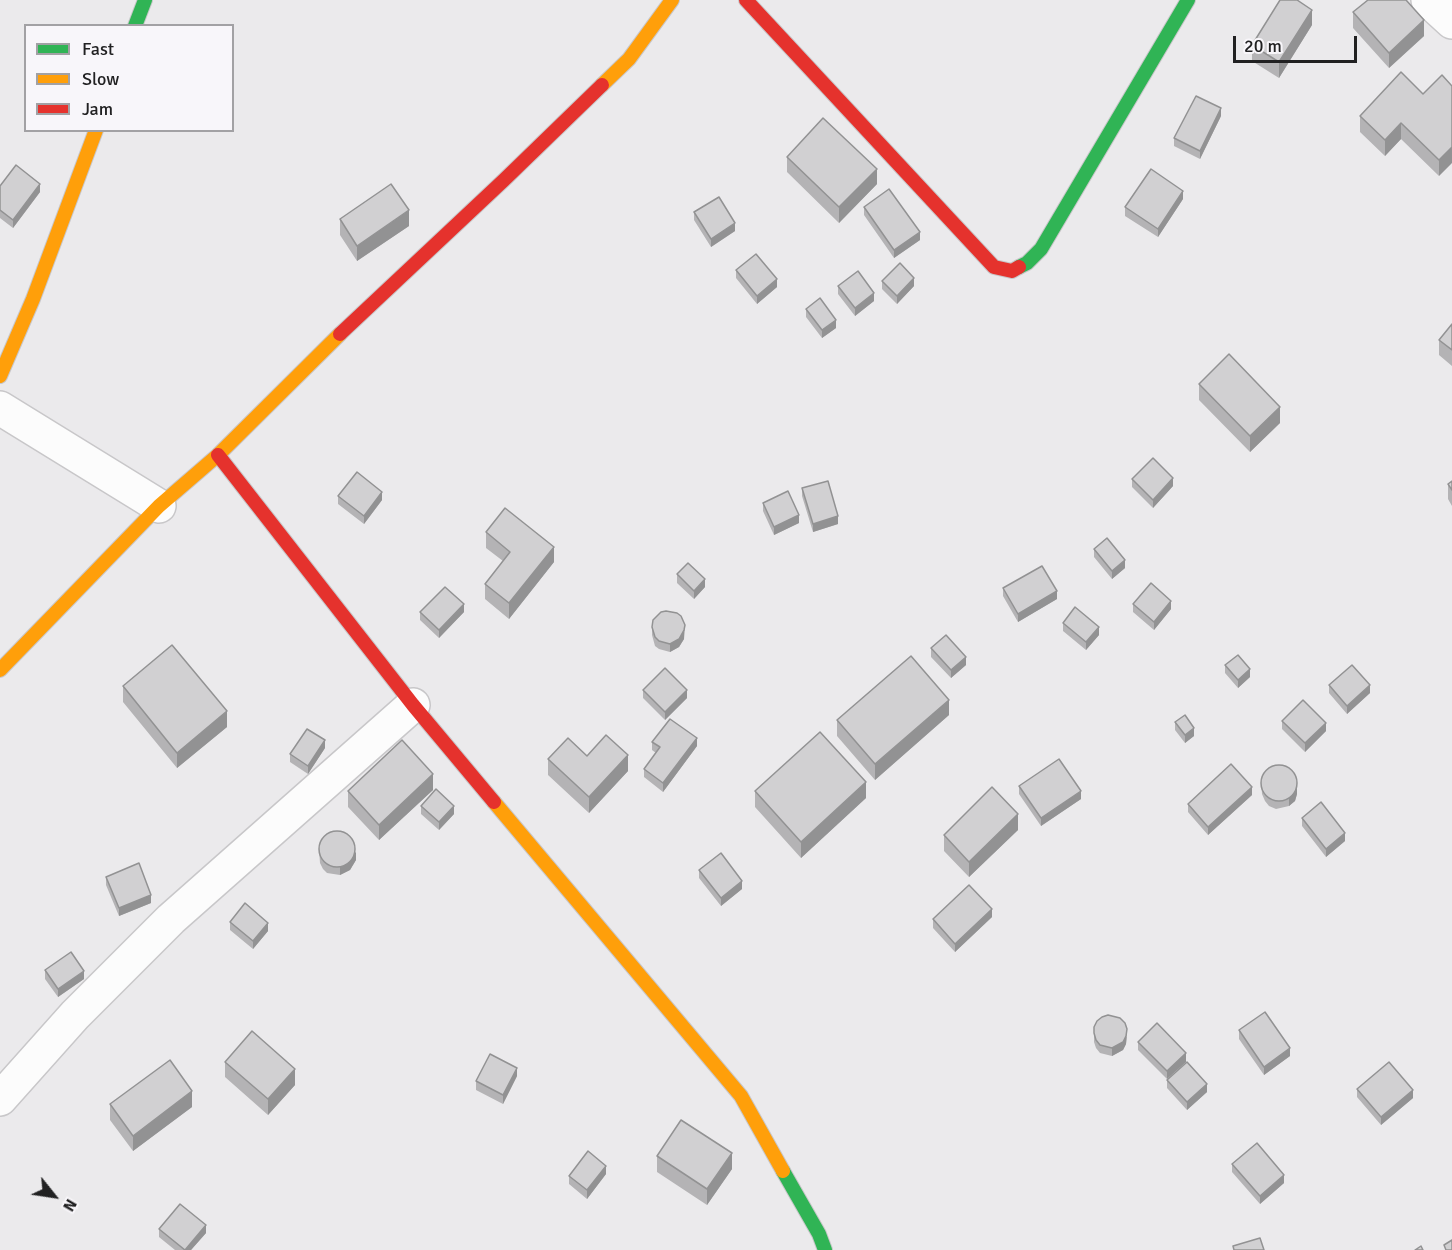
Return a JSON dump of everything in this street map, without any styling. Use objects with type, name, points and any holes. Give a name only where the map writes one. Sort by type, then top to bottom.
[{"type":"street","points":[[136,24],[145,0]]},
{"type":"street","points":[[0,670],[159,506],[218,455],[628,58],[672,0]]},
{"type":"street","points":[[746,0],[994,267],[1012,271],[1027,263],[1041,249],[1188,0]]},
{"type":"street","points":[[1428,0],[1452,22]]},
{"type":"street","points":[[0,376],[33,299],[95,132]]},
{"type":"street","points":[[0,408],[159,506]]},
{"type":"street","points":[[218,455],[413,705],[741,1096],[819,1234],[825,1250]]},
{"type":"street","points":[[0,1099],[75,1015],[171,919],[413,705]]},
{"type":"building","points":[[1280,0],[1297,0],[1312,10],[1279,62],[1252,45]]},
{"type":"building","points":[[1368,0],[1406,0],[1424,20],[1389,53],[1353,12]]},
{"type":"building","points":[[1401,72],[1423,94],[1442,75],[1452,86],[1452,147],[1439,160],[1401,123],[1385,140],[1360,116]]},
{"type":"building","points":[[1196,96],[1221,108],[1200,151],[1174,138]]},
{"type":"building","points":[[823,118],[877,169],[839,207],[787,157]]},
{"type":"building","points":[[16,165],[40,184],[13,220],[0,210],[0,186]]},
{"type":"building","points":[[1151,169],[1183,191],[1158,229],[1125,207]]},
{"type":"building","points":[[391,184],[409,210],[357,246],[340,219]]},
{"type":"building","points":[[889,189],[920,232],[894,250],[864,207]]},
{"type":"building","points":[[719,197],[735,223],[711,239],[694,212]]},
{"type":"building","points":[[756,254],[777,279],[757,296],[736,270]]},
{"type":"building","points":[[900,263],[914,278],[897,296],[882,281]]},
{"type":"building","points":[[858,271],[874,293],[855,308],[838,286]]},
{"type":"building","points":[[820,298],[836,320],[822,330],[806,309]]},
{"type":"building","points":[[1452,324],[1452,350],[1439,340]]},
{"type":"building","points":[[1229,354],[1280,407],[1250,436],[1199,384]]},
{"type":"building","points":[[1153,458],[1173,478],[1153,500],[1132,479]]},
{"type":"building","points":[[357,472],[382,492],[364,516],[338,496]]},
{"type":"building","points":[[828,481],[838,516],[813,524],[802,488]]},
{"type":"building","points":[[788,491],[799,515],[774,527],[763,503]]},
{"type":"building","points":[[505,508],[554,547],[509,603],[485,584],[510,552],[486,532]]},
{"type":"building","points":[[1107,538],[1125,560],[1112,571],[1094,549]]},
{"type":"building","points":[[688,563],[705,579],[694,591],[677,574]]},
{"type":"building","points":[[1042,566],[1057,591],[1018,614],[1003,588]]},
{"type":"building","points":[[1151,583],[1171,601],[1154,622],[1133,604]]},
{"type":"building","points":[[445,587],[464,604],[439,630],[420,612]]},
{"type":"building","points":[[1075,607],[1099,627],[1086,642],[1063,623]]},
{"type":"building","points":[[661,612],[677,613],[685,625],[679,639],[670,644],[659,641],[652,627],[653,620]]},
{"type":"building","points":[[946,635],[966,657],[951,670],[931,648]]},
{"type":"building","points":[[172,645],[227,711],[177,753],[123,686]]},
{"type":"building","points":[[1238,655],[1250,669],[1238,680],[1225,665]]},
{"type":"building","points":[[911,656],[949,700],[875,764],[837,720]]},
{"type":"building","points":[[1352,665],[1370,685],[1347,706],[1329,685]]},
{"type":"building","points":[[665,668],[687,690],[665,712],[643,690]]},
{"type":"building","points":[[1303,700],[1326,723],[1305,743],[1282,721]]},
{"type":"building","points":[[1185,715],[1194,728],[1185,735],[1175,722]]},
{"type":"building","points":[[670,719],[697,738],[663,783],[644,769],[660,747],[652,742]]},
{"type":"building","points":[[307,729],[325,740],[308,766],[290,754]]},
{"type":"building","points":[[820,732],[866,782],[801,842],[755,791]]},
{"type":"building","points":[[606,735],[628,755],[589,797],[548,759],[568,738],[587,756]]},
{"type":"building","points":[[402,740],[433,774],[379,825],[348,791]]},
{"type":"building","points":[[1059,759],[1081,791],[1041,818],[1019,786]]},
{"type":"building","points":[[1231,764],[1252,787],[1208,827],[1188,804]]},
{"type":"building","points":[[1279,765],[1292,770],[1297,783],[1292,796],[1279,801],[1266,796],[1261,783],[1266,770]]},
{"type":"building","points":[[992,787],[1018,814],[969,862],[944,835]]},
{"type":"building","points":[[436,789],[454,806],[439,822],[421,806]]},
{"type":"building","points":[[1321,802],[1345,833],[1326,849],[1302,818]]},
{"type":"building","points":[[337,831],[350,836],[355,849],[350,862],[337,867],[324,862],[319,849],[324,836]]},
{"type":"building","points":[[721,853],[742,881],[721,898],[699,870]]},
{"type":"building","points":[[139,863],[151,895],[119,908],[106,877]]},
{"type":"building","points":[[969,885],[992,909],[955,944],[933,919]]},
{"type":"building","points":[[245,903],[268,923],[253,941],[230,922]]},
{"type":"building","points":[[71,952],[84,971],[58,989],[45,970]]},
{"type":"building","points":[[1265,1012],[1290,1048],[1264,1067],[1239,1030]]},
{"type":"building","points":[[1108,1015],[1120,1018],[1127,1029],[1123,1042],[1112,1048],[1100,1045],[1094,1033],[1097,1021]]},
{"type":"building","points":[[1157,1023],[1186,1053],[1167,1071],[1138,1042]]},
{"type":"building","points":[[252,1031],[295,1069],[268,1099],[225,1062]]},
{"type":"building","points":[[490,1054],[517,1068],[503,1095],[476,1081]]},
{"type":"building","points":[[170,1060],[192,1091],[133,1136],[110,1104]]},
{"type":"building","points":[[1187,1062],[1207,1084],[1187,1102],[1167,1080]]},
{"type":"building","points":[[1389,1062],[1413,1090],[1381,1117],[1357,1089]]},
{"type":"building","points":[[681,1120],[732,1153],[707,1189],[657,1156]]},
{"type":"building","points":[[1257,1143],[1284,1175],[1260,1196],[1232,1164]]},
{"type":"building","points":[[588,1151],[606,1166],[587,1190],[569,1176]]},
{"type":"building","points":[[180,1204],[206,1225],[185,1250],[159,1229]]},
{"type":"building","points":[[1260,1238],[1264,1250],[1234,1250],[1233,1246]]},
{"type":"building","points":[[1452,1240],[1452,1250],[1446,1250],[1444,1245]]},
{"type":"traffic: fast","points":[[136,24],[145,0]]},
{"type":"traffic: fast","points":[[1019,267],[1027,263],[1041,249],[1188,0]]},
{"type":"traffic: fast","points":[[783,1171],[819,1234],[825,1250]]},
{"type":"traffic: slow","points":[[602,85],[629,59],[672,0]]},
{"type":"traffic: slow","points":[[0,376],[33,299],[95,132]]},
{"type":"traffic: slow","points":[[0,670],[159,506],[218,455],[340,334]]},
{"type":"traffic: slow","points":[[494,802],[741,1096],[783,1171]]},
{"type":"traffic: jam","points":[[746,0],[994,267],[1012,271],[1019,267]]},
{"type":"traffic: jam","points":[[340,334],[602,85]]},
{"type":"traffic: jam","points":[[218,455],[413,705],[494,802]]}]
